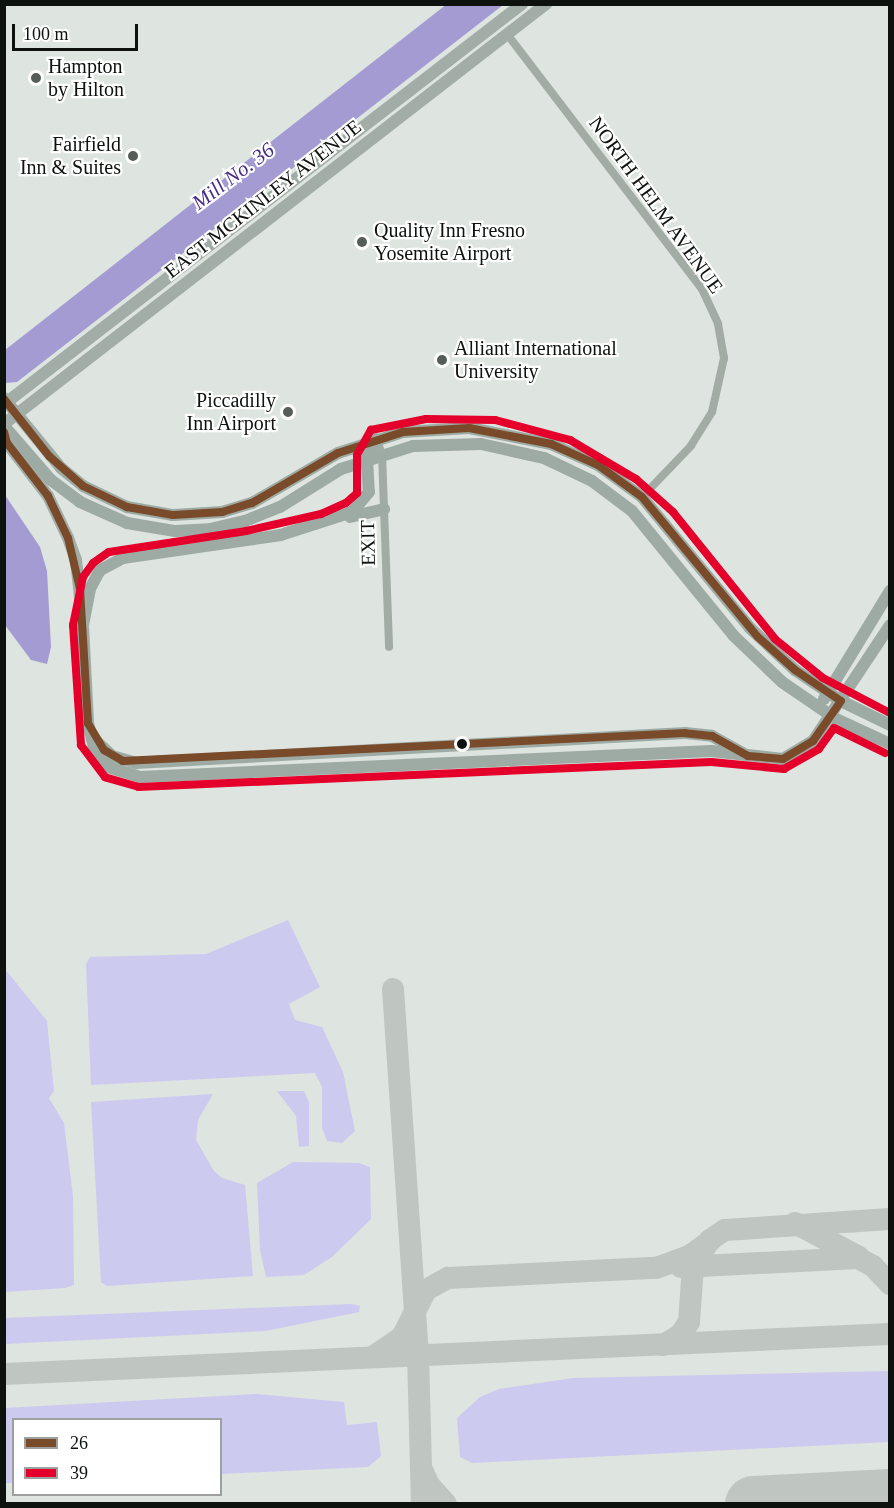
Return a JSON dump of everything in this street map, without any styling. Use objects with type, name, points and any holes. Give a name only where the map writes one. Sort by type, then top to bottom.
[{"type":"main road","name":"EAST MCKINLEY AVENUE","points":[[5,402],[522,4]]},
{"type":"main road","points":[[507,34],[508,24],[533,4]]},
{"type":"main road","name":"EAST MCKINLEY AVENUE","points":[[4,427],[17,414],[546,4]]},
{"type":"main road","points":[[197,275],[204,260],[255,220],[284,189]]},
{"type":"main road","points":[[5,402],[49,456],[83,486],[127,507],[173,515],[222,512],[252,503],[329,458],[376,440],[414,430],[456,427],[521,435],[583,458],[642,497],[758,637],[827,693],[890,725]]},
{"type":"main road","points":[[4,427],[65,492],[110,517],[159,530],[210,530],[245,522],[280,507],[341,469],[367,458],[426,444],[467,443],[568,461],[625,495],[642,497]]},
{"type":"main road","points":[[4,427],[7,443],[48,496],[68,538],[77,570],[91,741],[102,760],[130,775],[711,751],[783,759],[799,753],[813,741],[890,625]]},
{"type":"main road","points":[[324,524],[352,512],[366,500],[370,483],[367,458],[376,440]]},
{"type":"main road","points":[[544,458],[592,481],[632,511],[744,646],[782,682],[818,708],[890,744]]},
{"type":"main road","points":[[83,626],[92,582],[100,570],[114,561],[248,541],[384,509]]},
{"type":"main road","points":[[818,708],[890,591]]},
{"type":"main road","points":[[88,723],[99,744],[112,756],[136,763],[367,748],[684,732],[712,736],[748,756]]},
{"type":"main road","points":[[367,748],[367,766]]},
{"type":"street","name":"NORTH HELM AVENUE","points":[[507,34],[702,289],[718,324],[723,376],[710,417],[695,441],[642,497]]},
{"type":"street","name":"EXIT","points":[[376,440],[382,454],[389,647]]},
{"type":"shaded area","points":[[288,920],[320,987],[289,1004],[295,1020],[322,1027],[343,1072],[355,1131],[342,1143],[327,1141],[322,1128],[322,1087],[315,1073],[91,1085],[86,964],[90,957],[206,954]]},
{"type":"shaded area","points":[[4,968],[47,1021],[54,1091],[49,1098],[64,1123],[73,1196],[74,1285],[65,1288],[5,1292]]},
{"type":"shaded area","points":[[277,1091],[304,1091],[309,1102],[309,1146],[299,1147],[296,1116]]},
{"type":"shaded area","points":[[213,1094],[198,1120],[196,1140],[214,1171],[222,1178],[245,1185],[253,1276],[107,1286],[101,1282],[91,1102]]},
{"type":"shaded area","points":[[293,1162],[359,1163],[370,1167],[371,1219],[332,1257],[304,1275],[266,1277],[260,1250],[257,1183]]},
{"type":"shaded area","points":[[351,1304],[360,1306],[359,1312],[266,1331],[5,1344],[5,1318]]},
{"type":"shaded area","points":[[889,1371],[889,1442],[472,1463],[460,1457],[457,1418],[480,1397],[499,1389],[573,1378]]},
{"type":"shaded area","points":[[257,1394],[344,1402],[347,1425],[377,1422],[381,1456],[368,1467],[222,1474],[222,1418],[12,1418],[12,1483],[5,1483],[5,1408]]},
{"type":"water","name":"Mill No. 36","points":[[447,4],[503,5],[17,382],[5,383],[5,350]]},
{"type":"water","points":[[5,495],[40,547],[47,571],[51,647],[47,664],[31,660],[5,625]]},
{"type":"taxiway","points":[[393,989],[418,1354],[422,1504]]},
{"type":"taxiway","points":[[663,1345],[680,1335],[689,1322],[693,1266],[710,1240],[725,1230],[890,1219]]},
{"type":"taxiway","points":[[795,1223],[859,1257]]},
{"type":"taxiway","points":[[374,1356],[402,1337],[426,1290],[448,1278],[656,1268],[691,1255],[710,1241]]},
{"type":"taxiway","points":[[681,1267],[858,1258],[873,1266],[890,1284]]},
{"type":"taxiway","points":[[4,1374],[890,1334]]},
{"type":"taxiway","points":[[423,1472],[429,1485],[446,1504]]},
{"type":"runway","points":[[753,1504],[890,1497]]},
{"type":"transit line","name":"26","points":[[4,399],[49,456],[83,486],[127,507],[173,515],[222,512],[252,503],[338,453],[403,432],[469,428],[551,444],[598,465],[642,497],[758,637],[795,670],[841,701],[813,741],[783,759],[748,756],[712,736],[685,733],[123,761],[104,750],[88,723],[80,589],[68,538],[48,496],[7,443],[4,432]]},
{"type":"transit line","name":"39","points":[[885,753],[834,728],[819,749],[784,769],[711,762],[139,787],[105,777],[81,745],[73,625],[83,577],[93,563],[109,552],[246,531],[321,514],[346,503],[357,493],[357,455],[371,430],[426,419],[495,420],[570,440],[636,479],[673,512],[775,639],[823,678],[890,713]]},
{"type":"place","name":"Hampton by Hilton","points":[[36,78]]},
{"type":"place","name":"Fairfield Inn & Suites","points":[[133,156]]},
{"type":"place","name":"Quality Inn Fresno Yosemite Airport","points":[[362,242]]},
{"type":"place","name":"Alliant International University","points":[[442,360]]},
{"type":"place","name":"Piccadilly Inn Airport","points":[[288,412]]}]
